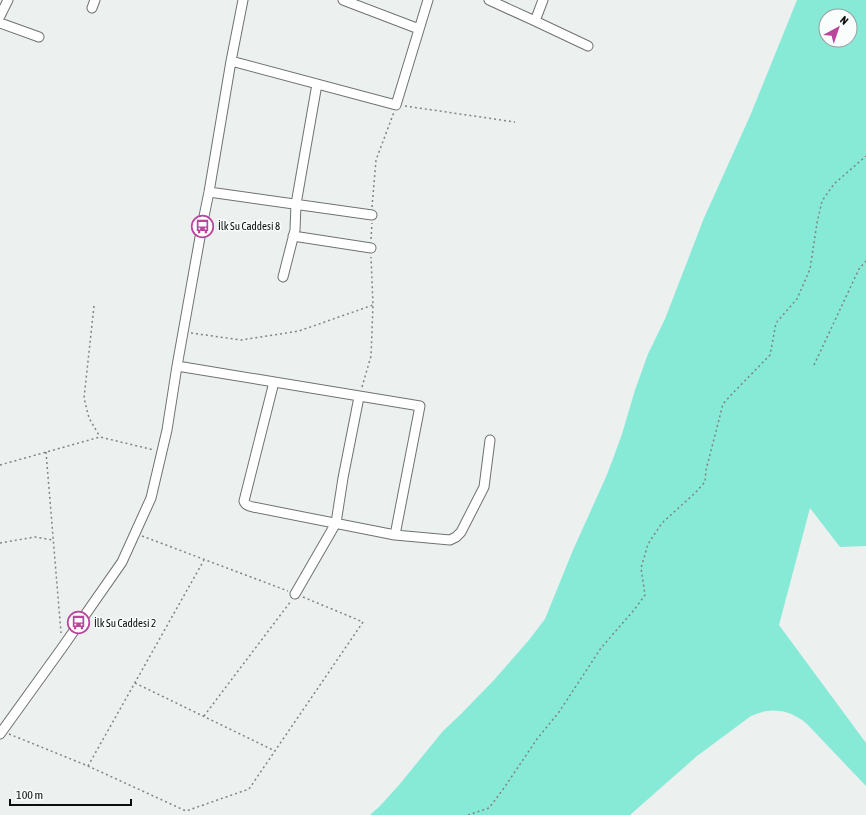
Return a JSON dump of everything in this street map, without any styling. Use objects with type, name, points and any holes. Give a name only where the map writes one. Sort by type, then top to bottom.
[{"type":"street","points":[[0,16],[8,0]]},
{"type":"street","points":[[1,733],[122,562],[151,498],[166,430],[243,0]]},
{"type":"street","points":[[343,0],[419,29]]},
{"type":"street","points":[[231,61],[396,105],[428,0]]},
{"type":"street","points":[[489,0],[507,4],[535,21],[588,46]]},
{"type":"street","points":[[535,21],[543,0]]},
{"type":"street","points":[[0,23],[39,37]]},
{"type":"street","points":[[283,277],[293,236],[296,204],[317,84]]},
{"type":"street","points":[[209,192],[372,215]]},
{"type":"street","points":[[293,236],[371,248]]},
{"type":"street","points":[[177,366],[420,406],[395,534]]},
{"type":"street","points":[[274,382],[244,501],[253,507],[395,534],[450,540],[461,532],[484,487],[490,440]]},
{"type":"street","points":[[295,594],[336,523],[359,397]]},
{"type":"path","points":[[359,397],[371,356],[373,305],[371,248],[376,160],[396,105],[515,122]]},
{"type":"path","points":[[468,815],[489,808],[537,739],[559,712],[601,648],[645,595],[641,568],[648,544],[662,522],[695,493],[705,482],[706,470],[723,404],[770,355],[776,323],[796,299],[810,269],[817,222],[822,201],[834,184],[866,156]]},
{"type":"path","points":[[814,365],[859,269],[866,261]]},
{"type":"path","points":[[183,331],[241,340],[299,331],[373,305]]},
{"type":"path","points":[[94,306],[84,398],[89,418],[100,437]]},
{"type":"path","points":[[0,464],[100,437],[162,451]]},
{"type":"path","points":[[46,452],[61,632]]},
{"type":"path","points":[[1,733],[88,766],[186,811],[249,789],[362,622],[295,594],[135,533]]},
{"type":"path","points":[[0,543],[35,537],[53,540]]},
{"type":"path","points":[[88,766],[204,560]]},
{"type":"path","points":[[204,716],[295,594]]},
{"type":"path","points":[[135,683],[275,750]]},
{"type":"green space","points":[[797,0],[866,0],[866,546],[840,547],[810,508],[779,625],[866,743],[866,786],[806,723],[786,712],[766,711],[751,716],[697,756],[630,815],[370,815],[399,785],[443,731],[494,680],[545,619],[573,550],[606,477],[622,434],[635,390],[648,354],[665,319],[704,218],[750,116]]},
{"type":"place","name":"İlk Su Caddesi 8","points":[[202,226]]},
{"type":"place","name":"İlk Su Caddesi 2","points":[[79,623]]}]
